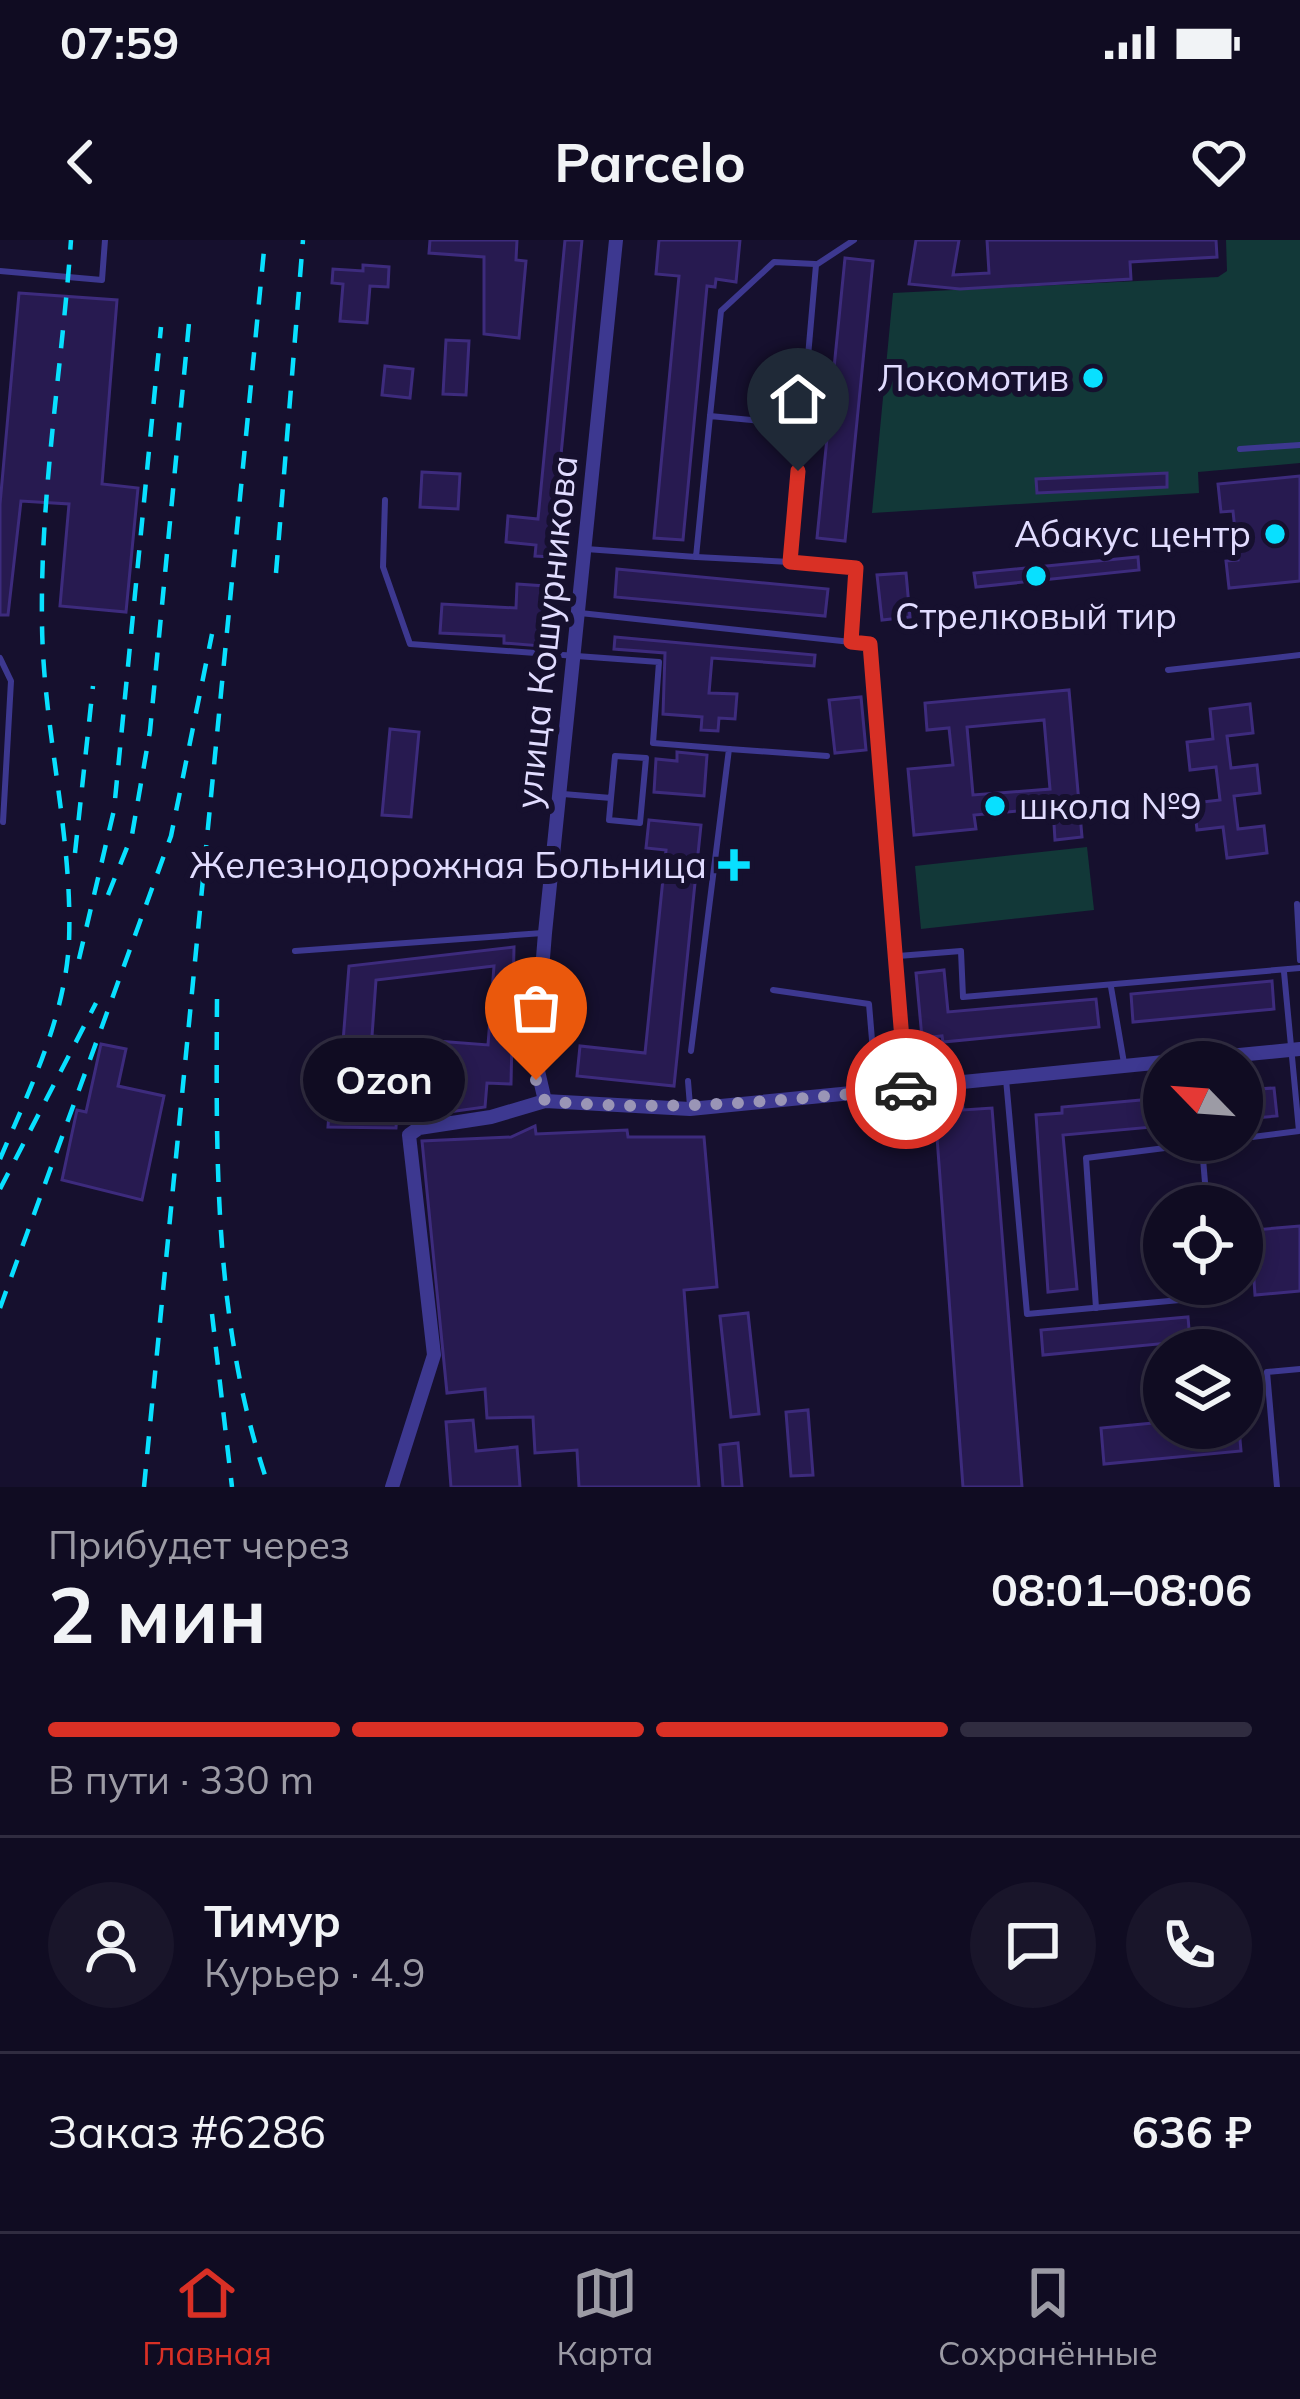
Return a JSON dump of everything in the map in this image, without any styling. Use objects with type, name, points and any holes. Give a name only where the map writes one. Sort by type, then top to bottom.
[{"type":"street","name":"улица Кошурникова","points":[[545,1101],[535,1058],[545,933],[616,240]]},
{"type":"street","points":[[1263,1052],[1295,1049]]},
{"type":"street","points":[[392,1487],[434,1355],[409,1135],[419,1128],[499,1115],[545,1101],[690,1109],[1143,1064]]},
{"type":"lane","points":[[0,271],[101,280],[105,240]]},
{"type":"lane","points":[[696,557],[721,311],[774,262],[816,265],[854,240]]},
{"type":"lane","points":[[790,562],[816,265]]},
{"type":"lane","points":[[710,416],[802,425]]},
{"type":"lane","points":[[1240,449],[1300,445]]},
{"type":"lane","points":[[386,500],[383,567],[410,644],[659,662],[652,743],[827,756]]},
{"type":"lane","points":[[586,549],[856,568],[851,642]]},
{"type":"lane","points":[[580,613],[870,644],[908,1088]]},
{"type":"lane","points":[[1168,670],[1300,656]]},
{"type":"lane","points":[[0,658],[11,682],[3,822]]},
{"type":"lane","points":[[691,1051],[729,749]]},
{"type":"lane","points":[[615,755],[646,758],[640,823],[609,820],[611,798],[615,755]]},
{"type":"lane","points":[[559,794],[611,798]]},
{"type":"lane","points":[[897,956],[961,951],[964,997],[1284,972],[1300,964],[1297,904]]},
{"type":"lane","points":[[295,951],[545,933]]},
{"type":"lane","points":[[1263,1137],[1299,1131],[1295,1049],[1284,972]]},
{"type":"lane","points":[[1111,986],[1124,1066]]},
{"type":"lane","points":[[773,990],[869,1004],[876,1091]]},
{"type":"lane","points":[[1006,1078],[1027,1314],[1143,1304]]},
{"type":"lane","points":[[688,1081],[690,1109]]},
{"type":"lane","points":[[1096,1308],[1086,1158],[1143,1153]]},
{"type":"lane","points":[[1277,1487],[1267,1372],[1300,1369]]},
{"type":"green space","name":"Локомотив","points":[[1226,240],[1300,240],[1300,463],[1198,472],[1199,493],[872,513],[893,293],[1218,277],[1227,271]]},
{"type":"green space","points":[[1087,847],[1094,910],[921,929],[915,866]]},
{"type":"building","points":[[430,240],[517,240],[516,260],[526,261],[519,338],[484,334],[484,257],[429,253]]},
{"type":"building","points":[[565,240],[582,240],[551,557],[535,556],[536,545],[506,542],[508,516],[538,519]]},
{"type":"building","points":[[659,240],[740,240],[736,282],[716,279],[715,287],[707,286],[683,540],[654,538],[679,276],[656,274]]},
{"type":"building","points":[[916,240],[959,240],[953,275],[989,273],[987,240],[1216,240],[1217,257],[1130,262],[1131,279],[960,289],[909,284]]},
{"type":"building","points":[[845,258],[873,261],[845,541],[817,538]]},
{"type":"building","points":[[363,265],[389,267],[388,287],[370,286],[367,323],[340,321],[343,284],[332,283],[333,269],[363,271]]},
{"type":"building","points":[[19,293],[117,300],[102,484],[138,488],[126,612],[60,606],[69,504],[21,501],[8,615],[0,615],[0,504]]},
{"type":"building","points":[[446,340],[469,341],[466,395],[443,394]]},
{"type":"building","points":[[385,366],[413,369],[410,398],[382,395]]},
{"type":"building","points":[[422,472],[460,474],[458,509],[420,507]]},
{"type":"building","points":[[1167,473],[1167,487],[1037,493],[1036,479]]},
{"type":"building","points":[[1300,476],[1300,581],[1229,588],[1226,561],[1238,560],[1233,511],[1221,512],[1218,484]]},
{"type":"building","points":[[1138,557],[1139,570],[976,587],[974,573]]},
{"type":"building","points":[[617,569],[828,589],[825,616],[615,597]]},
{"type":"building","points":[[906,573],[910,617],[882,620],[877,575]]},
{"type":"building","points":[[517,584],[545,586],[541,646],[504,643],[504,636],[440,633],[442,604],[516,608]]},
{"type":"building","points":[[615,637],[815,655],[814,666],[712,658],[709,693],[737,694],[735,719],[719,718],[718,731],[701,730],[702,717],[663,714],[665,653],[614,649]]},
{"type":"building","points":[[1069,690],[1082,837],[1055,840],[1053,808],[974,815],[976,829],[914,835],[908,769],[953,765],[949,728],[927,730],[925,703]],"holes":[[[1044,720],[1050,789],[973,795],[967,727]]]},
{"type":"building","points":[[861,697],[866,750],[835,753],[829,700]]},
{"type":"building","points":[[1250,704],[1253,733],[1227,736],[1231,768],[1257,765],[1260,793],[1234,796],[1238,829],[1264,826],[1267,853],[1227,858],[1223,827],[1197,830],[1194,803],[1220,800],[1216,767],[1190,770],[1187,742],[1213,739],[1210,709]]},
{"type":"building","points":[[390,729],[419,732],[411,817],[382,815]]},
{"type":"building","points":[[677,752],[707,755],[704,796],[654,792],[656,759],[677,761]]},
{"type":"building","points":[[649,820],[701,825],[674,1086],[577,1076],[580,1046],[645,1053],[666,850],[646,848]]},
{"type":"building","points":[[514,947],[511,1084],[487,1083],[485,1107],[427,1115],[397,1113],[396,1128],[328,1127],[332,1067],[341,1067],[349,966]],"holes":[[[494,966],[488,1045],[372,1036],[376,980]]]},
{"type":"building","points":[[944,970],[948,1012],[1096,999],[1099,1027],[943,1042],[942,1036],[922,1038],[916,973]]},
{"type":"building","points":[[1272,981],[1274,1009],[1133,1022],[1131,994]]},
{"type":"building","points":[[101,1044],[126,1049],[118,1086],[164,1096],[142,1200],[62,1180],[77,1110],[86,1112]]},
{"type":"building","points":[[1274,1088],[1277,1116],[1263,1117],[1263,1089]]},
{"type":"building","points":[[962,1095],[963,1110],[992,1108],[1022,1487],[963,1487],[934,1097]]},
{"type":"building","points":[[1143,1100],[1143,1128],[1063,1135],[1077,1289],[1048,1292],[1036,1115],[1062,1113],[1062,1107]]},
{"type":"building","points":[[535,1126],[536,1134],[627,1130],[628,1137],[704,1137],[717,1287],[684,1290],[699,1487],[579,1487],[577,1450],[535,1453],[533,1417],[487,1418],[485,1389],[447,1393],[422,1141],[511,1137]]},
{"type":"building","points":[[1300,1226],[1300,1291],[1263,1294],[1263,1229]]},
{"type":"building","points":[[748,1313],[759,1414],[731,1417],[720,1316]]},
{"type":"building","points":[[1188,1317],[1189,1329],[1143,1329],[1143,1345],[1043,1355],[1041,1330]]},
{"type":"building","points":[[808,1410],[813,1475],[791,1476],[786,1412]]},
{"type":"building","points":[[473,1420],[476,1451],[517,1447],[520,1487],[451,1487],[446,1422]]},
{"type":"building","points":[[1143,1424],[1143,1449],[1241,1451],[1104,1464],[1101,1428]]},
{"type":"building","points":[[738,1443],[742,1487],[723,1487],[720,1445]]},
{"type":"railway","points":[[0,1159],[53,1026],[69,942],[67,862],[44,663],[42,575],[71,240]]},
{"type":"railway","points":[[144,1487],[265,240]]},
{"type":"railway","points":[[276,573],[303,240]]},
{"type":"railway","points":[[108,895],[132,835],[150,731],[189,323]]},
{"type":"railway","points":[[79,959],[114,810],[161,327]]},
{"type":"railway","points":[[0,1308],[171,836],[212,634]]},
{"type":"railway","points":[[75,853],[93,686]]},
{"type":"railway","points":[[217,999],[219,1184],[228,1307],[251,1428],[269,1487]]},
{"type":"railway","points":[[0,1189],[96,1003]]},
{"type":"railway","points":[[212,1314],[232,1487]]},
{"type":"way so far","points":[[536,1080],[545,1101],[632,1108],[690,1109],[906,1089]]},
{"type":"place","name":"Локомотив","points":[[1093,378]]},
{"type":"place","name":"Абакус центр","points":[[1275,534]]},
{"type":"place","name":"Стрелковый тир","points":[[1036,576]]},
{"type":"place","name":"школа №9","points":[[995,806]]},
{"type":"place","name":"Железнодорожная Больница","points":[[734,865]]},
{"type":"place","name":"Ozon","points":[[536,1080]]},
{"type":"route","points":[[798,471],[790,562],[856,568],[851,642],[870,644],[906,1089]]}]
